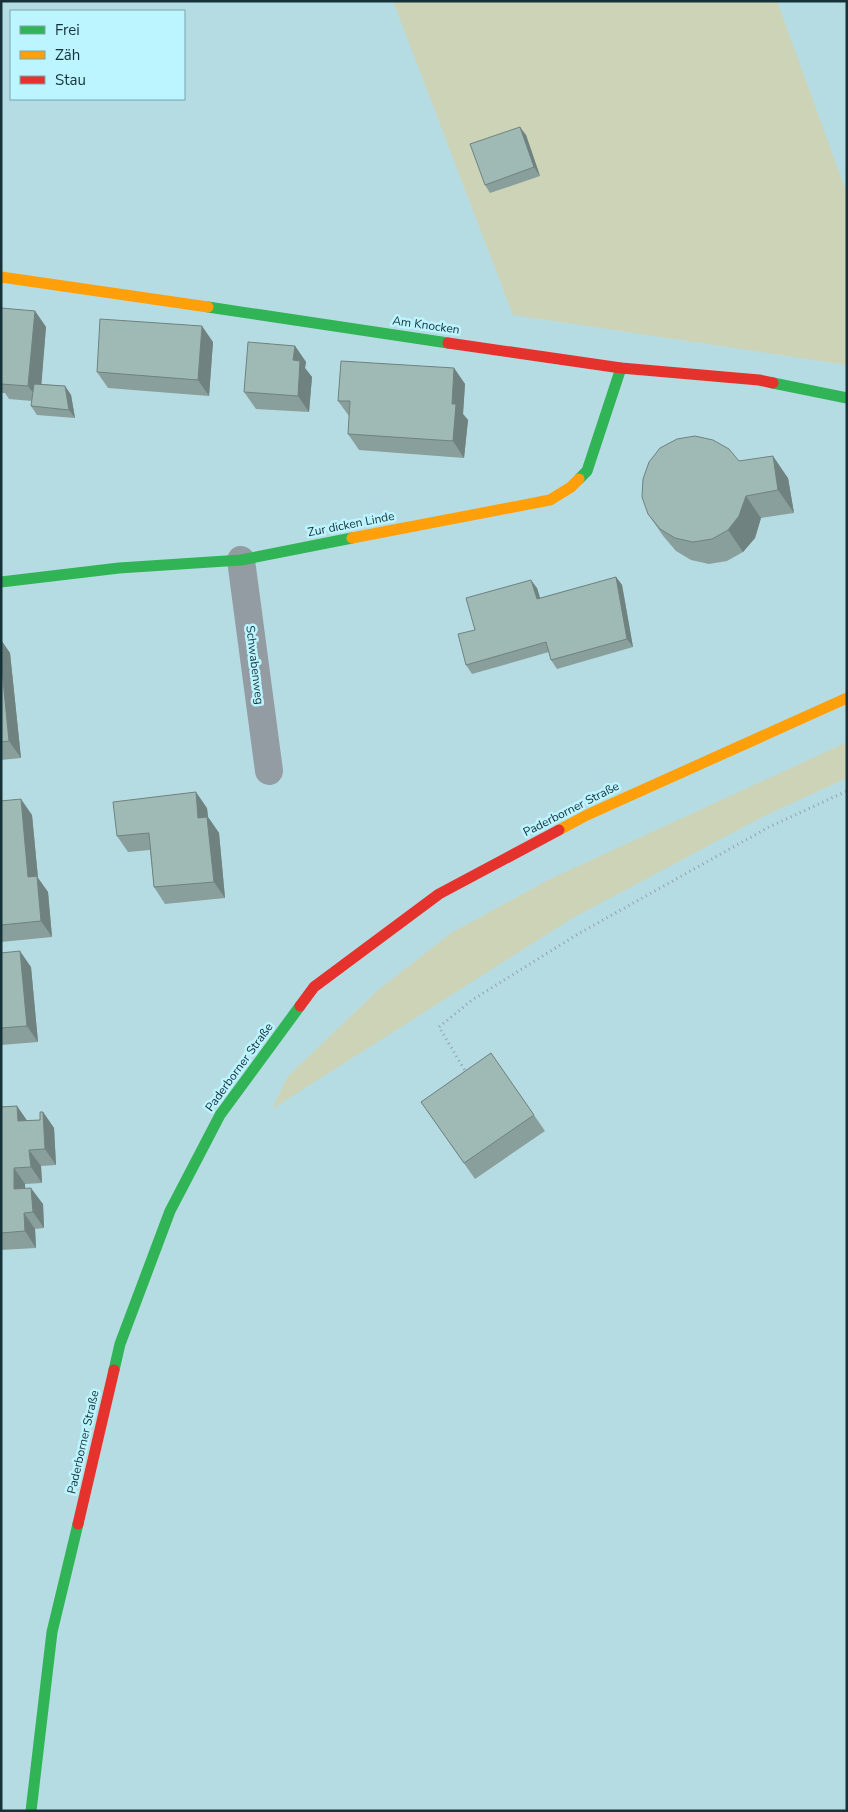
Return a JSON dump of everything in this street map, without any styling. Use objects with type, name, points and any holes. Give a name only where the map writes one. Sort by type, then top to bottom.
[{"type":"street","name":"Am Knocken","points":[[1,277],[621,368],[760,380],[847,398]]},
{"type":"street","name":"Zur dicken Linde","points":[[1,582],[118,568],[241,560],[550,500],[571,488],[587,471],[621,368]]},
{"type":"street","name":"Schwabenweg","points":[[241,560],[269,771]]},
{"type":"street","name":"Paderborner Straße","points":[[31,1811],[52,1632],[120,1344],[170,1211],[220,1115],[314,987],[439,894],[587,815],[847,698]]},
{"type":"path","points":[[468,1076],[440,1027],[472,1000],[578,934],[769,827],[847,791]]},
{"type":"green space","points":[[393,1],[777,1],[847,194],[847,365],[513,315]]},
{"type":"green space","points":[[847,742],[847,778],[764,816],[571,919],[272,1109],[288,1076],[378,990],[451,933],[550,879]]},
{"type":"building","points":[[520,127],[534,167],[485,185],[470,144]]},
{"type":"building","points":[[1,308],[35,311],[28,386],[1,384]]},
{"type":"building","points":[[100,319],[202,326],[198,380],[97,372]]},
{"type":"building","points":[[248,342],[295,346],[293,360],[300,361],[298,396],[244,392]]},
{"type":"building","points":[[341,361],[454,368],[452,404],[456,404],[453,441],[348,434],[350,401],[338,401]]},
{"type":"building","points":[[34,384],[65,386],[69,410],[31,406]]},
{"type":"building","points":[[695,436],[713,440],[729,449],[739,461],[773,456],[778,490],[746,496],[739,516],[728,530],[712,539],[693,542],[675,538],[660,529],[648,514],[642,497],[643,479],[649,462],[660,448],[677,439]]},
{"type":"building","points":[[616,577],[627,639],[551,660],[546,642],[466,665],[458,634],[475,630],[466,598],[531,580],[537,599]]},
{"type":"building","points":[[1,660],[9,741],[1,742]]},
{"type":"building","points":[[196,792],[198,818],[207,817],[214,882],[154,887],[149,833],[117,836],[113,802]]},
{"type":"building","points":[[21,799],[28,877],[37,876],[41,921],[1,925],[1,801]]},
{"type":"building","points":[[20,951],[27,1026],[1,1028],[1,953]]},
{"type":"building","points":[[491,1053],[534,1115],[464,1163],[421,1102]]},
{"type":"building","points":[[17,1106],[18,1121],[40,1120],[40,1112],[43,1112],[45,1149],[29,1150],[31,1167],[14,1168],[14,1189],[31,1188],[33,1212],[24,1213],[25,1231],[1,1233],[1,1107]]},
{"type":"traffic: fast","points":[[208,307],[448,343]]},
{"type":"traffic: fast","points":[[579,479],[587,471],[621,368]]},
{"type":"traffic: fast","points":[[773,383],[847,398]]},
{"type":"traffic: fast","points":[[1,582],[119,568],[241,560],[352,538]]},
{"type":"traffic: fast","points":[[114,1370],[120,1344],[170,1211],[220,1115],[300,1006]]},
{"type":"traffic: fast","points":[[31,1811],[52,1632],[78,1524]]},
{"type":"traffic: slow","points":[[1,277],[208,307]]},
{"type":"traffic: slow","points":[[352,538],[550,500],[571,487],[579,479]]},
{"type":"traffic: slow","points":[[559,830],[587,815],[847,698]]},
{"type":"traffic: jam","points":[[448,343],[621,368],[759,380],[773,383]]},
{"type":"traffic: jam","points":[[300,1006],[314,987],[439,894],[559,830]]},
{"type":"traffic: jam","points":[[78,1524],[114,1370]]}]
